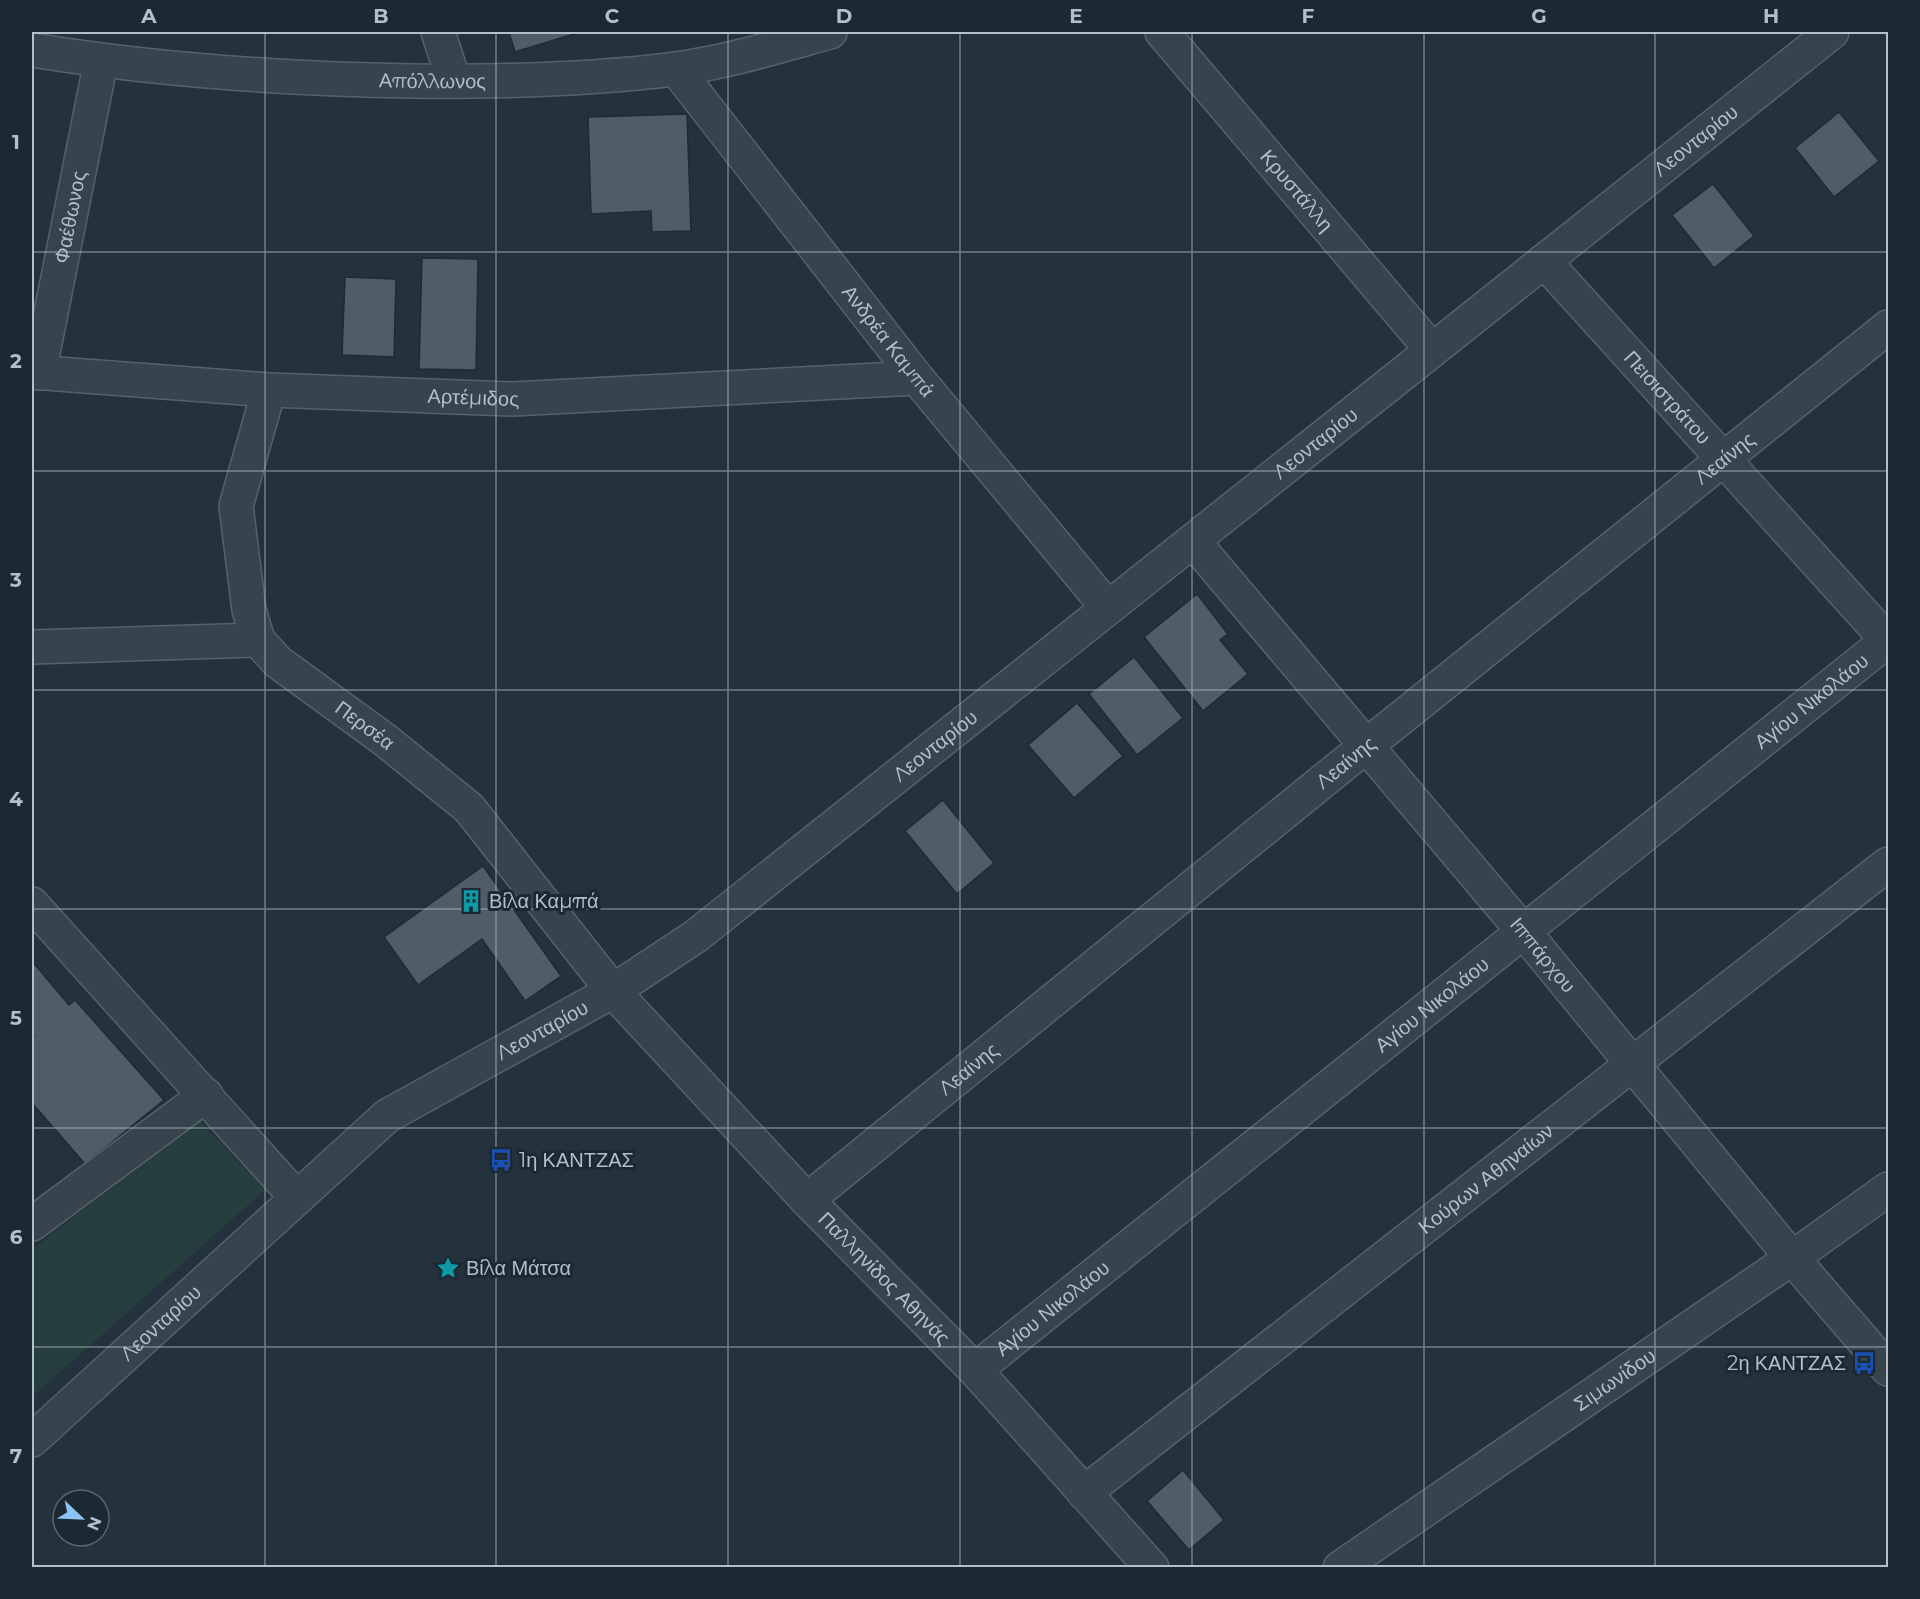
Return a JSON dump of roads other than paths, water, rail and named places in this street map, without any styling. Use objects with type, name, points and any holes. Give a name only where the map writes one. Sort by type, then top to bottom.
[{"type":"street","points":[[438,32],[454,81]]},
{"type":"street","name":"Απόλλωνος","points":[[32,50],[101,61],[314,78],[535,80],[676,69],[743,56],[830,32]]},
{"type":"street","name":"Κρυστάλλη","points":[[1162,32],[1431,350]]},
{"type":"street","name":"Λεονταρίου","points":[[32,1440],[387,1116],[612,991],[714,922],[1544,261],[1815,37]]},
{"type":"street","name":"Φαέθωνος","points":[[35,372],[101,61]]},
{"type":"street","name":"Ανδρέα Καμπά","points":[[676,69],[917,378],[1108,609]]},
{"type":"street","name":"Πεισιστράτου","points":[[1544,261],[1723,461],[1888,640]]},
{"type":"street","name":"Λεαίνης","points":[[807,1200],[1366,746],[1888,327]]},
{"type":"street","name":"Αρτέμιδος","points":[[35,372],[269,390],[513,399],[917,378]]},
{"type":"street","points":[[32,647],[258,640],[249,610],[236,506],[269,390]]},
{"type":"street","name":"Ιππάρχου","points":[[1193,541],[1524,932],[1631,1065],[1792,1258],[1888,1369]]},
{"type":"street","name":"Περσέα","points":[[258,640],[278,662],[385,740],[469,808],[612,991]]},
{"type":"street","name":"Αγίου Νικολάου","points":[[975,1370],[1888,640]]},
{"type":"street","name":"Κούρων Αθηναίων","points":[[1084,1493],[1888,864]]},
{"type":"street","points":[[32,904],[297,1198]]},
{"type":"street","name":"Παλληνίδος Αθηνάς","points":[[612,991],[807,1200],[975,1370],[1152,1568]]},
{"type":"street","points":[[32,1224],[206,1095]]},
{"type":"street","name":"Σιμωνίδου","points":[[1340,1568],[1792,1258],[1888,1189]]},
{"type":"place","name":"Βίλα Καμπά","points":[[471,901]]},
{"type":"place","name":"1η ΚΑΝΤΖΑΣ","points":[[501,1160]]},
{"type":"place","name":"Βίλα Μάτσα","points":[[448,1268]]},
{"type":"place","name":"2η ΚΑΝΤΖΑΣ","points":[[1864,1363]]}]
